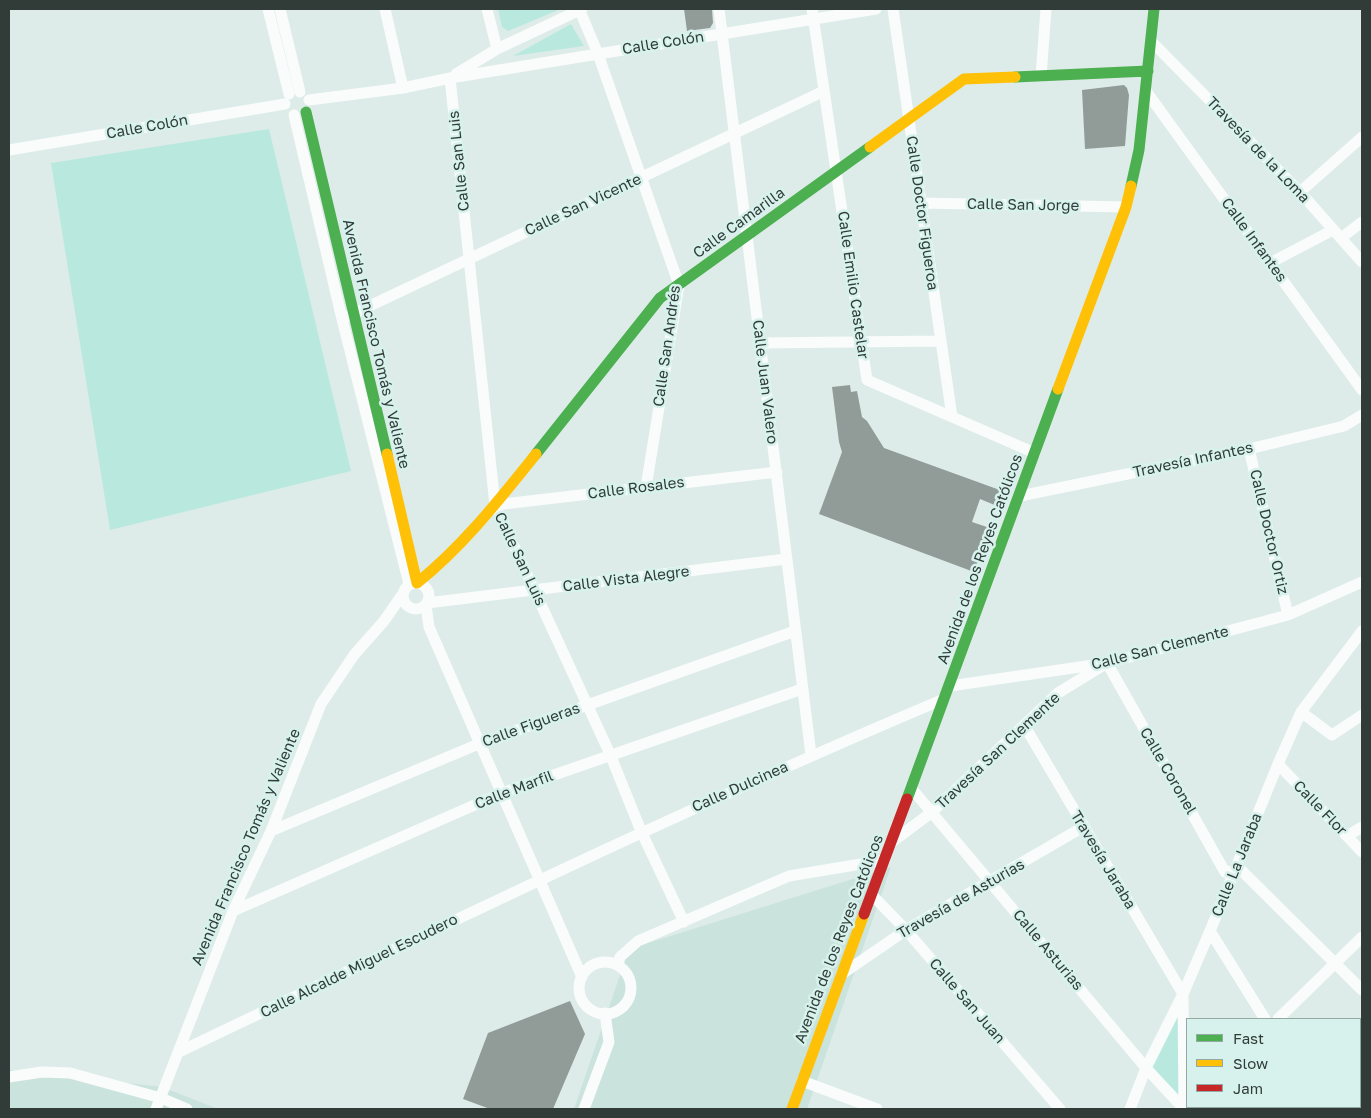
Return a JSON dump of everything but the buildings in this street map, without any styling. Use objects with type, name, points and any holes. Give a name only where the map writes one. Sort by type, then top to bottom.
[{"type":"street","points":[[268,9],[288,112],[294,116],[306,112],[309,100],[300,92],[280,9]]},
{"type":"street","points":[[385,9],[404,88]]},
{"type":"street","points":[[487,9],[497,49]]},
{"type":"street","name":"Calle Juan Valero","points":[[719,9],[736,133],[810,755]]},
{"type":"street","name":"Calle Colón","points":[[309,100],[404,88],[450,78],[722,34],[812,14],[876,9]]},
{"type":"street","name":"Calle Doctor Figueroa","points":[[893,9],[952,417]]},
{"type":"street","points":[[1041,76],[1046,9]]},
{"type":"street","name":"Avenida de los Reyes Católicos","points":[[792,1109],[1126,207],[1139,150],[1154,9]]},
{"type":"street","name":"Calle Colón","points":[[450,78],[497,49],[581,10]]},
{"type":"street","name":"Calle San Andrés","points":[[581,10],[679,285],[646,487]]},
{"type":"street","name":"Calle Emilio Castelar","points":[[812,14],[867,380],[1035,453]]},
{"type":"street","name":"Travesía de la Loma","points":[[1151,41],[1300,192],[1362,262]]},
{"type":"street","name":"Calle Camarilla","points":[[413,584],[442,563],[495,505],[660,298],[964,79],[1148,71]]},
{"type":"street","name":"Calle San Luis","points":[[450,78],[495,505],[610,754],[641,831],[684,922]]},
{"type":"street","name":"Calle San Vicente","points":[[342,319],[824,91]]},
{"type":"street","name":"Calle Infantes","points":[[1146,91],[1362,390]]},
{"type":"street","points":[[287,99],[300,92]]},
{"type":"street","name":"Calle Colón","points":[[9,150],[287,99]]},
{"type":"street","name":"Avenida Francisco Tomás y Valiente","points":[[306,112],[354,314],[413,584]]},
{"type":"street","name":"Avenida Francisco Tomás y Valiente","points":[[294,116],[342,319],[413,584]]},
{"type":"street","points":[[1300,192],[1362,137]]},
{"type":"street","name":"Calle San Jorge","points":[[921,203],[1126,207]]},
{"type":"street","points":[[1270,263],[1362,222]]},
{"type":"street","points":[[760,343],[941,341]]},
{"type":"street","name":"Travesía Infantes","points":[[1020,496],[1249,449],[1344,426],[1362,415]]},
{"type":"street","name":"Calle Doctor Ortiz","points":[[1249,449],[1288,615]]},
{"type":"street","name":"Calle Rosales","points":[[495,505],[776,472]]},
{"type":"street","name":"Calle Vista Alegre","points":[[429,601],[536,591],[786,559]]},
{"type":"street","name":"Calle Camarilla","points":[[429,601],[442,563]]},
{"type":"street","name":"Calle San Clemente","points":[[950,686],[1106,663],[1288,615],[1362,582]]},
{"type":"street","points":[[429,627],[429,601],[425,586],[413,584],[402,595],[404,604],[412,609],[429,627],[582,976],[580,993],[583,1001],[597,1012],[605,1013],[621,1007],[630,994],[629,977],[618,965],[601,962],[594,965],[582,976]]},
{"type":"street","name":"Avenida Francisco Tomás y Valiente","points":[[159,1104],[233,911],[271,831],[321,704],[354,655],[384,621],[402,595]]},
{"type":"street","points":[[412,609],[429,601]]},
{"type":"street","name":"Avenida Francisco Tomás y Valiente","points":[[384,621],[412,609]]},
{"type":"street","name":"Calle Figueras","points":[[271,831],[481,744],[586,704],[795,631]]},
{"type":"street","name":"Calle La Jaraba","points":[[1130,1109],[1146,1068],[1183,994],[1278,764],[1302,712],[1362,631]]},
{"type":"street","name":"Travesía San Clemente","points":[[892,842],[932,812],[1058,693],[1106,663]]},
{"type":"street","name":"Calle Coronel","points":[[1106,663],[1225,872],[1236,869],[1362,990]]},
{"type":"street","name":"Calle Marfil","points":[[233,911],[502,793],[802,689]]},
{"type":"street","name":"Calle Dulcinea","points":[[539,880],[641,831],[810,755],[944,699]]},
{"type":"street","points":[[1302,712],[1332,735],[1362,715]]},
{"type":"street","name":"Travesía Jaraba","points":[[1024,725],[1183,994]]},
{"type":"street","name":"Calle Flor","points":[[1278,764],[1362,852]]},
{"type":"street","name":"Calle Asturias","points":[[912,789],[992,882],[1146,1068],[1184,1109]]},
{"type":"street","name":"Travesía de Asturias","points":[[842,974],[906,930],[992,882],[1083,827]]},
{"type":"street","points":[[1347,836],[1362,827]]},
{"type":"street","points":[[618,965],[620,957],[638,941],[789,876],[885,860]]},
{"type":"street","name":"Calle Alcalde Miguel Escudero","points":[[179,1052],[539,880]]},
{"type":"street","name":"Calle San Juan","points":[[872,895],[906,930],[1060,1109]]},
{"type":"street","points":[[1210,931],[1264,1018]]},
{"type":"street","points":[[1279,1018],[1334,962],[1362,937]]},
{"type":"street","points":[[1183,994],[1184,1109]]},
{"type":"street","points":[[584,1109],[609,1042],[605,1013]]},
{"type":"street","points":[[9,1077],[42,1072],[70,1073],[159,1104],[187,1109]]},
{"type":"street","points":[[802,1081],[877,1109]]},
{"type":"shaded area","points":[[891,867],[807,1109],[574,1109],[629,949]]},
{"type":"shaded area","points":[[9,1070],[162,1087],[218,1109],[9,1109]]},
{"type":"green space","points":[[498,9],[561,9],[508,31],[502,27]]},
{"type":"green space","points":[[571,24],[584,46],[513,56]]},
{"type":"green space","points":[[269,129],[351,471],[110,530],[51,163]]},
{"type":"green space","points":[[1183,994],[1184,1109],[1146,1068]]},
{"type":"traffic: fast","points":[[1131,186],[1139,150],[1154,9]]},
{"type":"traffic: fast","points":[[1015,77],[1148,71]]},
{"type":"traffic: fast","points":[[306,112],[387,454]]},
{"type":"traffic: fast","points":[[536,454],[660,298],[870,147]]},
{"type":"traffic: fast","points":[[907,799],[1058,389]]},
{"type":"traffic: slow","points":[[870,147],[964,79],[1015,77]]},
{"type":"traffic: slow","points":[[1058,389],[1126,207],[1131,186]]},
{"type":"traffic: slow","points":[[387,454],[417,583],[465,538],[536,454]]},
{"type":"traffic: slow","points":[[792,1109],[864,914]]},
{"type":"traffic: jam","points":[[864,914],[907,799]]}]
